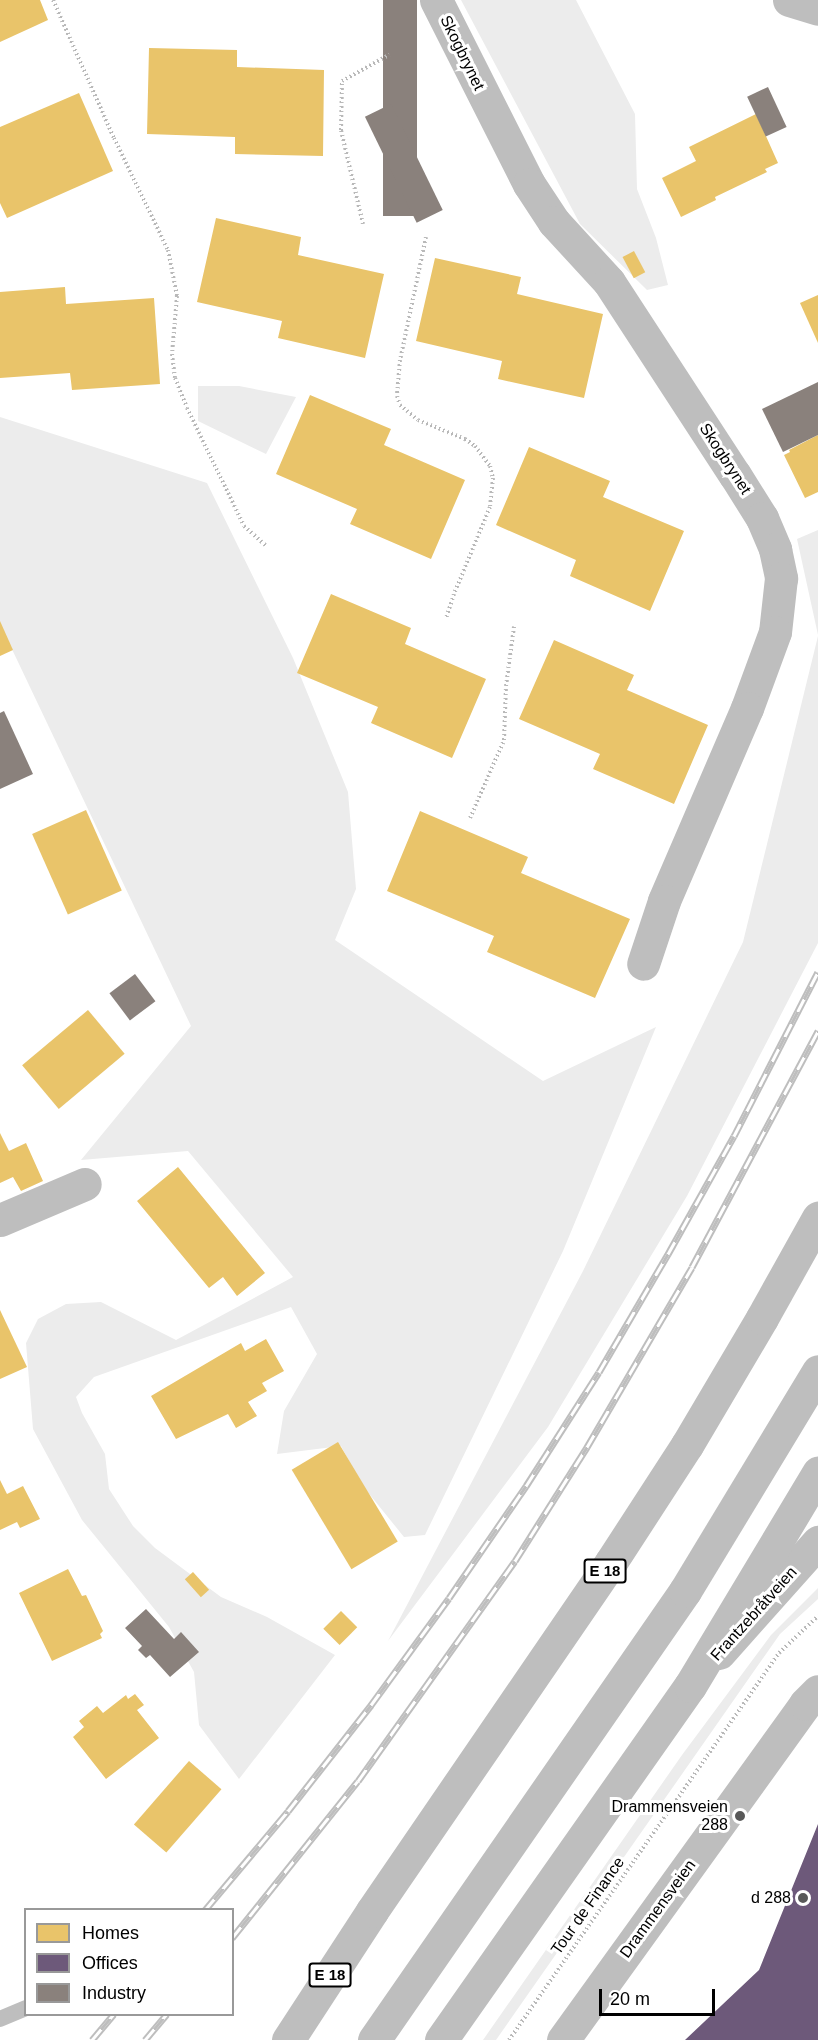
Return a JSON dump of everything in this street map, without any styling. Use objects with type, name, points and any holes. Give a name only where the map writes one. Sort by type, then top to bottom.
[{"type":"main road","name":"Skogbrynet","points":[[436,0],[529,184],[554,222],[609,282],[762,518],[775,549],[781,578],[775,632],[747,708],[664,901],[643,964]]},
{"type":"main road","points":[[789,0],[818,9]]},
{"type":"main road","points":[[0,1220],[85,1184]]},
{"type":"main road","name":"E 18","points":[[288,2040],[372,1911],[636,1523],[762,1318],[818,1218]]},
{"type":"main road","points":[[374,2040],[685,1591],[818,1371]]},
{"type":"main road","points":[[441,2040],[690,1686],[818,1473]]},
{"type":"main road","name":"Frantzebråtveien","points":[[690,1686],[818,1542]]},
{"type":"main road","name":"Drammensveien","points":[[563,2040],[806,1704],[818,1692]]},
{"type":"lane","points":[[0,2019],[24,2009]]},
{"type":"path","points":[[53,0],[114,138],[168,250],[177,296],[172,354],[175,378],[187,408],[244,526],[266,546]]},
{"type":"path","points":[[363,224],[341,130],[342,81],[388,55]]},
{"type":"path","points":[[426,237],[399,368],[396,396],[400,405],[418,420],[465,439],[475,446],[490,466],[493,478],[490,507],[454,594],[447,620]]},
{"type":"path","points":[[470,818],[504,740],[506,686],[514,627]]},
{"type":"path","name":"Tour de Finance","points":[[509,2040],[779,1653],[818,1616]]},
{"type":"shaded area","points":[[461,0],[576,0],[635,114],[637,189],[656,238],[668,285],[647,290],[580,224]]},
{"type":"shaded area","points":[[198,386],[239,386],[296,397],[266,454],[198,421]]},
{"type":"shaded area","points":[[0,417],[207,483],[293,658],[348,792],[356,889],[335,940],[543,1081],[656,1027],[563,1251],[425,1535],[404,1537],[362,1485],[341,1446],[277,1454],[284,1411],[317,1354],[291,1307],[94,1377],[76,1397],[82,1413],[105,1454],[109,1489],[133,1526],[155,1548],[221,1597],[267,1617],[335,1655],[239,1779],[199,1725],[194,1672],[169,1627],[82,1520],[33,1429],[26,1343],[38,1319],[66,1304],[101,1302],[176,1340],[293,1277],[188,1151],[81,1160],[191,1026],[0,624]]},
{"type":"shaded area","points":[[818,530],[818,635],[797,539]]},
{"type":"shaded area","points":[[818,636],[818,943],[687,1196],[548,1427],[388,1641],[583,1271],[743,942]]},
{"type":"shaded area","points":[[818,1588],[818,1599],[780,1634],[496,2040],[483,2040],[682,1755],[771,1635]]},
{"type":"building: Homes","points":[[0,0],[40,0],[48,20],[0,42]]},
{"type":"building: Homes","points":[[149,48],[237,50],[237,67],[324,70],[323,156],[235,154],[235,137],[147,134]]},
{"type":"building: Homes","points":[[79,93],[113,171],[7,218],[0,203],[0,127]]},
{"type":"building: Homes","points":[[756,114],[778,163],[765,169],[767,172],[715,197],[716,200],[681,217],[662,178],[696,161],[689,147]]},
{"type":"building: Homes","points":[[216,218],[301,237],[298,255],[384,274],[365,358],[278,338],[282,321],[197,302]]},
{"type":"building: Homes","points":[[634,251],[645,272],[634,278],[623,257]]},
{"type":"building: Homes","points":[[435,258],[521,277],[517,294],[603,314],[584,398],[498,379],[502,361],[416,341]]},
{"type":"building: Homes","points":[[65,287],[66,304],[154,298],[160,384],[72,390],[70,373],[0,378],[0,292]]},
{"type":"building: Homes","points":[[818,295],[818,343],[800,303]]},
{"type":"building: Homes","points":[[310,395],[391,429],[384,445],[465,480],[431,559],[350,524],[357,509],[276,474]]},
{"type":"building: Homes","points":[[818,435],[818,492],[805,498],[784,455]]},
{"type":"building: Homes","points":[[529,447],[610,481],[603,497],[684,531],[650,611],[570,576],[576,560],[496,525]]},
{"type":"building: Homes","points":[[331,594],[411,628],[405,644],[486,679],[452,758],[371,723],[378,707],[297,673]]},
{"type":"building: Homes","points":[[0,621],[13,650],[0,656]]},
{"type":"building: Homes","points":[[554,640],[634,675],[627,690],[708,725],[674,804],[593,769],[600,754],[519,719]]},
{"type":"building: Homes","points":[[86,810],[122,890],[68,914],[32,834]]},
{"type":"building: Homes","points":[[420,811],[528,857],[521,873],[630,919],[595,998],[487,952],[494,936],[387,891]]},
{"type":"building: Homes","points":[[88,1010],[125,1054],[59,1109],[22,1065]]},
{"type":"building: Homes","points":[[0,1133],[9,1151],[26,1143],[43,1181],[21,1191],[13,1177],[0,1183]]},
{"type":"building: Homes","points":[[178,1167],[265,1273],[237,1296],[223,1277],[209,1288],[137,1201]]},
{"type":"building: Homes","points":[[0,1310],[27,1367],[0,1379]]},
{"type":"building: Homes","points":[[266,1339],[284,1371],[262,1383],[267,1391],[248,1402],[257,1416],[236,1428],[228,1414],[176,1439],[151,1396],[241,1343],[245,1351]]},
{"type":"building: Homes","points":[[338,1442],[398,1541],[351,1569],[292,1470]]},
{"type":"building: Homes","points":[[0,1480],[7,1494],[23,1486],[40,1519],[20,1528],[17,1522],[0,1530]]},
{"type":"building: Homes","points":[[68,1569],[82,1596],[86,1595],[103,1631],[100,1634],[102,1638],[52,1661],[19,1593]]},
{"type":"building: Homes","points":[[193,1572],[209,1590],[201,1597],[185,1579]]},
{"type":"building: Homes","points":[[341,1611],[357,1627],[340,1645],[323,1629]]},
{"type":"building: Homes","points":[[135,1694],[144,1705],[137,1710],[159,1738],[106,1779],[73,1737],[84,1727],[79,1721],[97,1706],[103,1713],[126,1695],[128,1699]]},
{"type":"building: Homes","points":[[189,1761],[221,1789],[166,1853],[134,1824]]},
{"type":"building: Offices","name":"d 288","points":[[818,1824],[818,2040],[685,2040],[759,1970]]},
{"type":"building: Industry","points":[[383,0],[417,0],[417,216],[383,216]]},
{"type":"building: Industry","points":[[768,87],[787,127],[766,137],[747,97]]},
{"type":"building: Industry","points":[[391,104],[443,210],[417,223],[365,117]]},
{"type":"building: Industry","points":[[818,382],[818,435],[783,452],[762,409]]},
{"type":"building: Industry","points":[[4,711],[33,774],[0,789],[0,713]]},
{"type":"building: Industry","points":[[135,974],[155,1001],[130,1020],[109,993]]},
{"type":"building: Industry","points":[[146,1609],[174,1639],[181,1632],[199,1652],[170,1677],[150,1655],[146,1658],[138,1650],[142,1646],[125,1628]]},
{"type":"railway","points":[[207,1908],[288,1811],[371,1705],[449,1598],[526,1486],[599,1372],[668,1254],[734,1136],[818,972]]},
{"type":"railway","points":[[234,1936],[358,1781],[515,1561],[587,1447],[692,1267],[818,1031]]},
{"type":"railway","points":[[92,2040],[112,2016]]},
{"type":"railway","points":[[145,2040],[165,2016]]},
{"type":"place","name":"Drammensveien 288","points":[[740,1816]]},
{"type":"place","name":"d 288","points":[[803,1898]]}]
